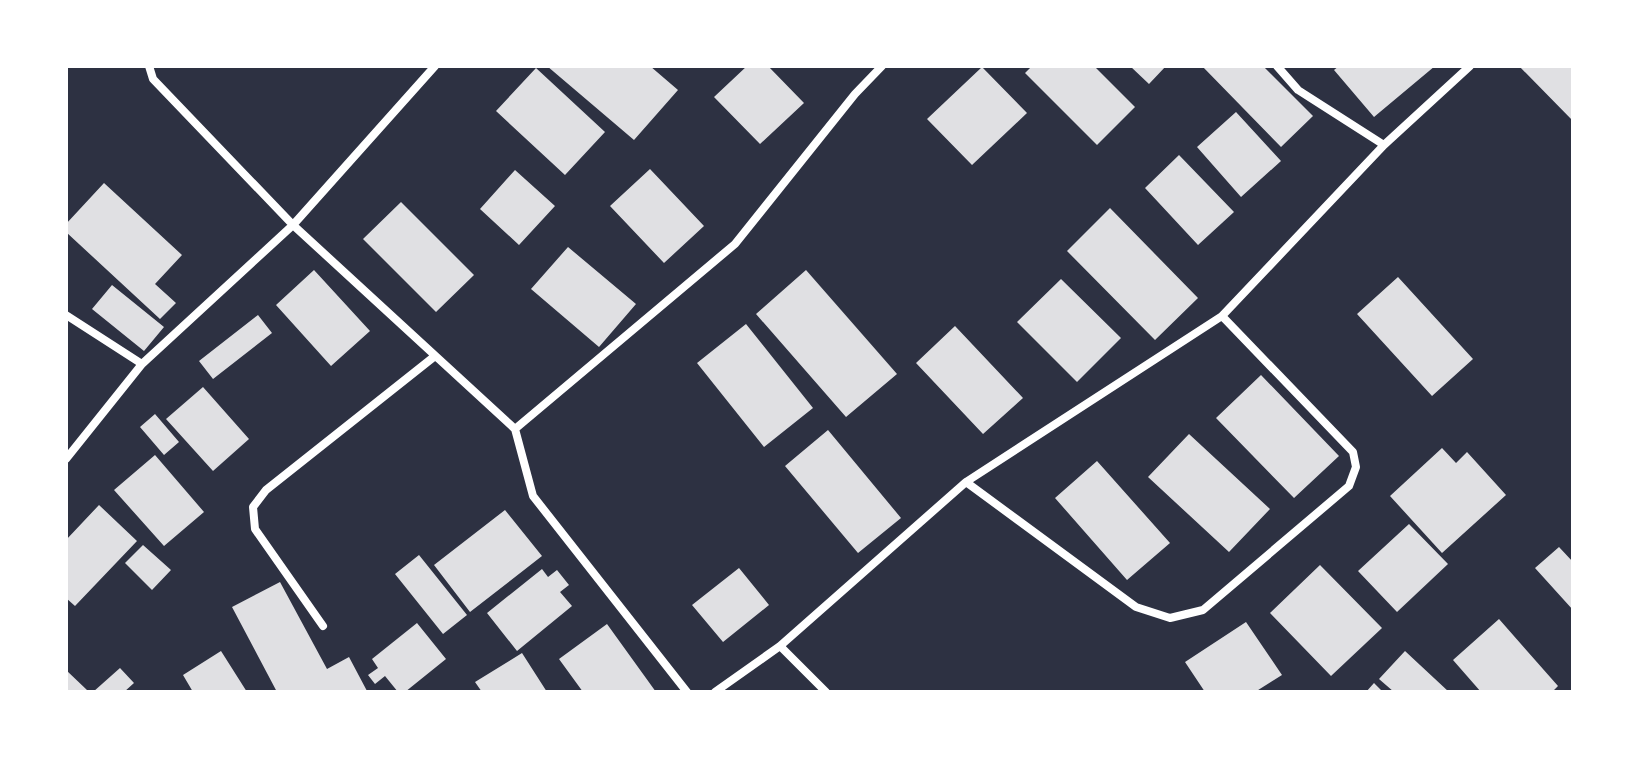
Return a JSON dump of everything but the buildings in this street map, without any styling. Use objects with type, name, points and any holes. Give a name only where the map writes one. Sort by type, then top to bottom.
[{"type":"street","points":[[149,66],[153,79],[293,225],[515,429],[533,496],[687,692]]},
{"type":"street","points":[[66,459],[142,364],[293,225],[435,66]]},
{"type":"street","points":[[515,429],[735,244],[855,94],[882,66]]},
{"type":"street","points":[[1277,66],[1298,90],[1384,145]]},
{"type":"street","points":[[715,692],[780,646],[966,482],[1222,316],[1384,145],[1470,66]]},
{"type":"street","points":[[66,315],[142,364]]},
{"type":"street","points":[[966,482],[1136,607],[1170,618],[1203,610],[1349,486],[1356,467],[1353,452],[1222,316]]},
{"type":"street","points":[[323,626],[255,529],[253,507],[266,490],[435,356]]},
{"type":"street","points":[[780,646],[826,692]]}]
